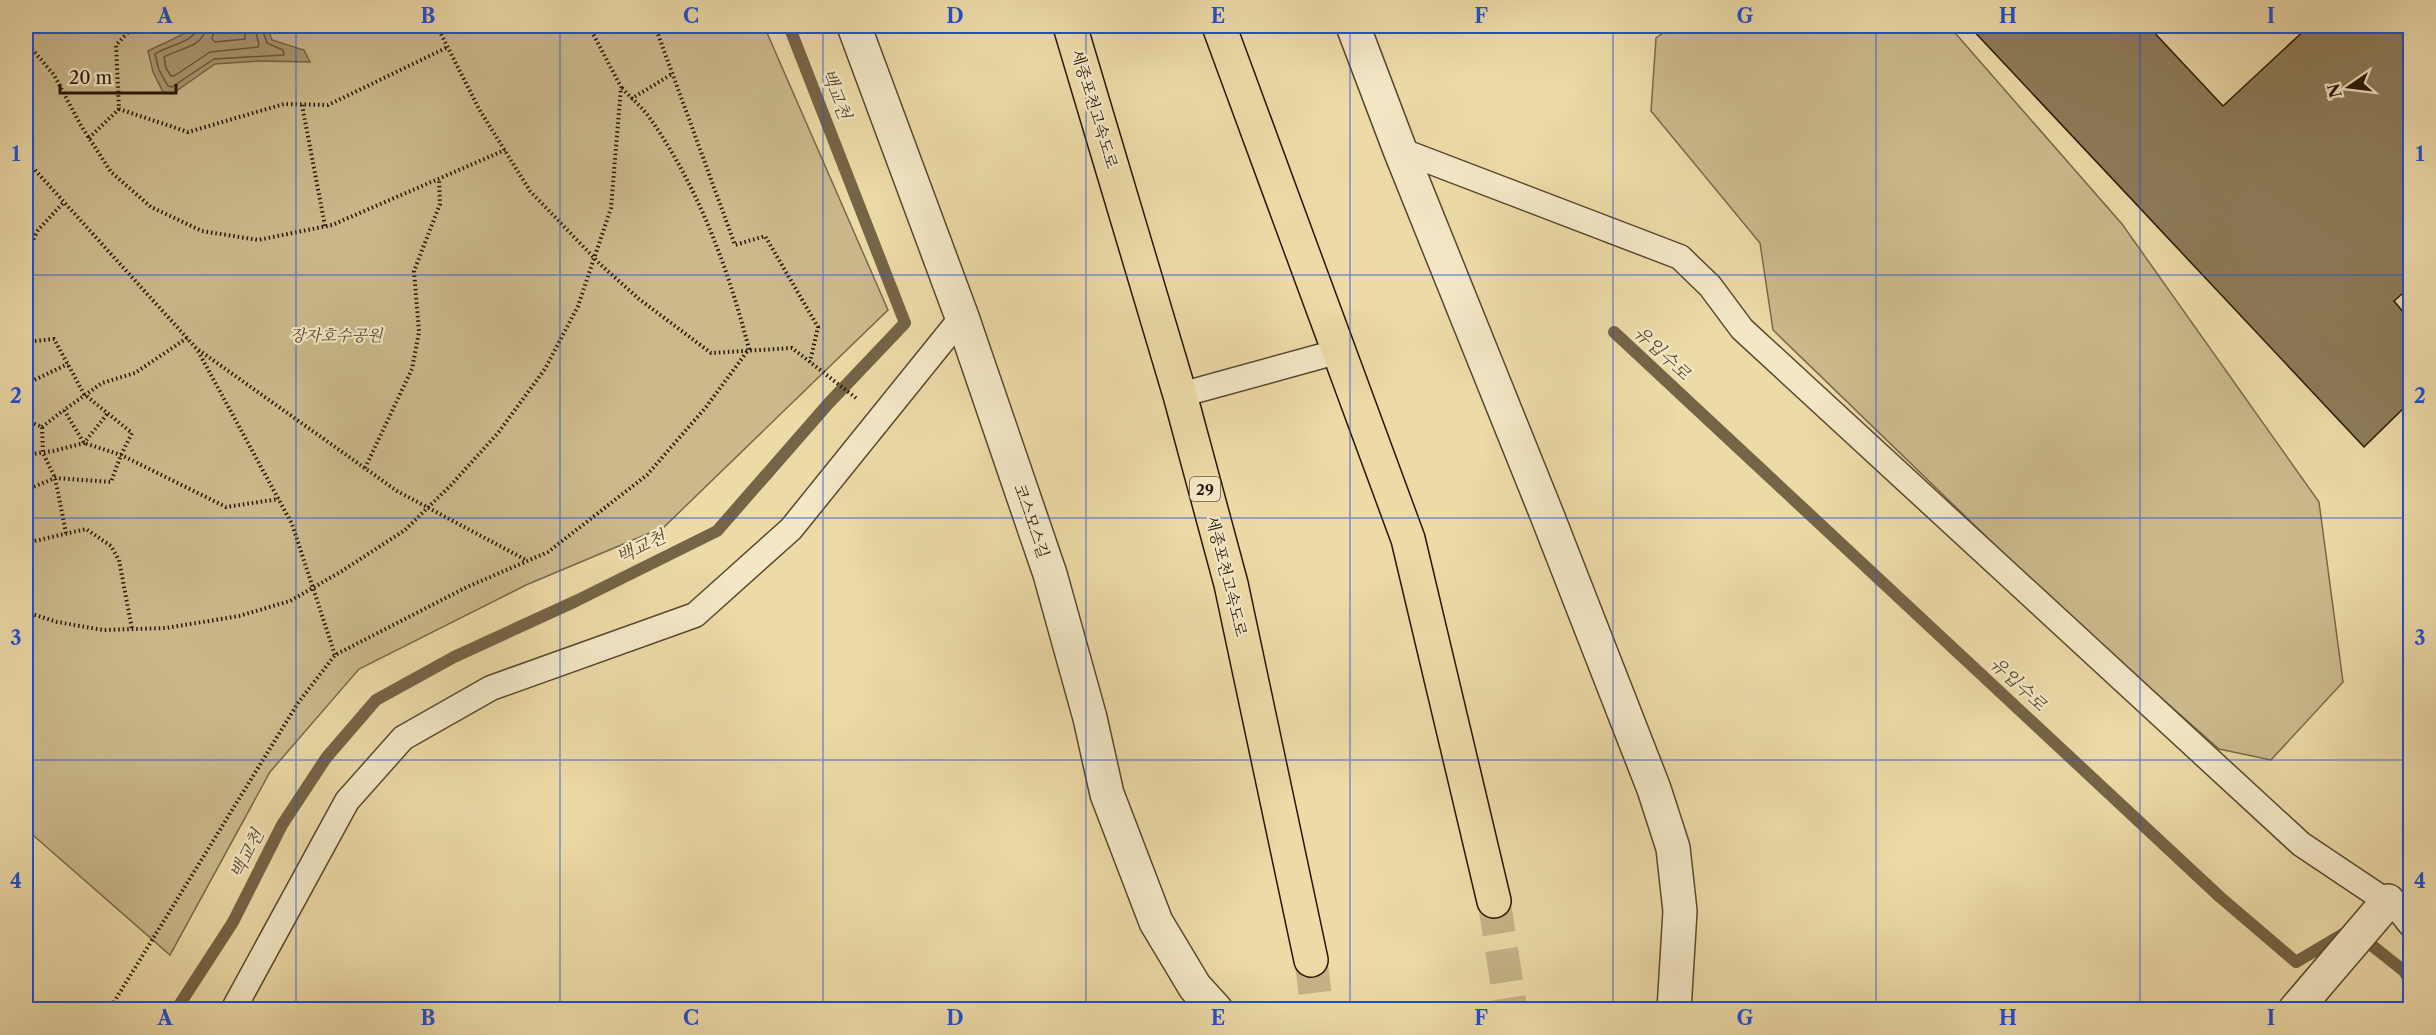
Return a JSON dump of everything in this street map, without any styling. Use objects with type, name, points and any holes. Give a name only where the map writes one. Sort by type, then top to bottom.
[{"type":"highway","name":"세종포천고속도로","points":[[1070,26],[1180,395],[1231,584],[1311,960]]},
{"type":"highway","points":[[1219,26],[1408,539],[1494,901]]},
{"type":"street","name":"코스모스길","points":[[854,26],[962,317],[1050,574],[1090,718],[1107,794],[1156,922],[1194,987],[1216,1010]]},
{"type":"street","points":[[1353,26],[1658,799],[1673,848],[1680,910],[1674,1010]]},
{"type":"street","points":[[2295,1010],[2381,909]]},
{"type":"lane","points":[[1400,150],[1680,257],[1710,286],[1742,329],[2301,844],[2381,909],[2398,909],[2410,924]]},
{"type":"lane","points":[[233,1010],[347,801],[403,738],[491,688],[695,615],[791,529],[962,317]]},
{"type":"lane","points":[[1180,395],[1340,351]]},
{"type":"path","points":[[89,138],[119,109],[116,45],[134,26]]},
{"type":"path","points":[[437,26],[479,109],[530,191],[594,258],[639,299],[711,353],[792,348],[858,399]]},
{"type":"path","points":[[589,26],[621,87],[647,115],[672,151],[712,233],[737,304],[749,349]]},
{"type":"path","points":[[655,26],[735,245],[765,236],[818,327],[810,362]]},
{"type":"path","points":[[26,42],[54,75],[111,172],[151,207],[202,231],[258,240],[325,226],[505,150]]},
{"type":"path","points":[[119,109],[188,132],[284,104],[328,105],[448,47]]},
{"type":"path","points":[[632,99],[672,74]]},
{"type":"path","points":[[26,612],[57,622],[103,630],[166,628],[239,616],[290,601],[405,530],[498,433],[545,369],[578,306],[611,208],[621,87]]},
{"type":"path","points":[[302,105],[325,226]]},
{"type":"path","points":[[26,160],[196,348],[397,491],[527,561]]},
{"type":"path","points":[[365,468],[412,369],[419,333],[414,271],[440,204],[439,179]]},
{"type":"path","points":[[26,490],[55,478],[111,482],[121,454],[132,433],[84,394],[54,339],[27,342],[30,246],[38,230],[64,202]]},
{"type":"path","points":[[42,427],[84,394],[102,383],[135,373],[187,338]]},
{"type":"path","points":[[196,348],[292,524],[335,655]]},
{"type":"path","points":[[109,1010],[298,704],[335,655],[467,587],[548,552],[647,475],[706,407],[749,349]]},
{"type":"path","points":[[26,380],[32,381],[68,364]]},
{"type":"path","points":[[64,410],[84,443]]},
{"type":"path","points":[[84,443],[108,413]]},
{"type":"path","points":[[26,420],[42,427]]},
{"type":"path","points":[[42,427],[43,453],[55,478],[66,533]]},
{"type":"path","points":[[26,455],[84,443],[121,454],[226,507],[279,499]]},
{"type":"path","points":[[26,543],[86,529],[111,546],[119,560],[132,629]]},
{"type":"green space","name":"장자호수공원","points":[[26,26],[764,26],[888,310],[664,527],[526,585],[359,669],[270,772],[170,955],[26,829]]},
{"type":"green space","points":[[1673,26],[1949,26],[2122,224],[2319,502],[2343,682],[2271,760],[2219,749],[2061,609],[1773,330],[1760,243],[1651,111],[1656,38]]},
{"type":"water","points":[[194,26],[267,26],[272,40],[304,50],[310,62],[258,61],[215,64],[172,94],[163,92],[153,72],[148,51]]},
{"type":"building","points":[[1969,26],[2148,26],[2223,106],[2309,26],[2410,26],[2410,287],[2394,301],[2410,320],[2410,402],[2364,447]]},
{"type":"waterway","name":"백교천","points":[[176,1010],[233,922],[282,825],[326,758],[376,700],[454,657],[576,601],[717,531],[828,404],[905,323],[789,26]]},
{"type":"waterway","name":"유입수로","points":[[1614,332],[2220,897],[2296,962],[2345,933]]},
{"type":"waterway","name":"유입수로","points":[[2360,936],[2404,971],[2410,981]]},
{"type":"tunnel","points":[[1494,901],[1511,1010]]},
{"type":"tunnel","points":[[1311,960],[1317,1010]]}]
